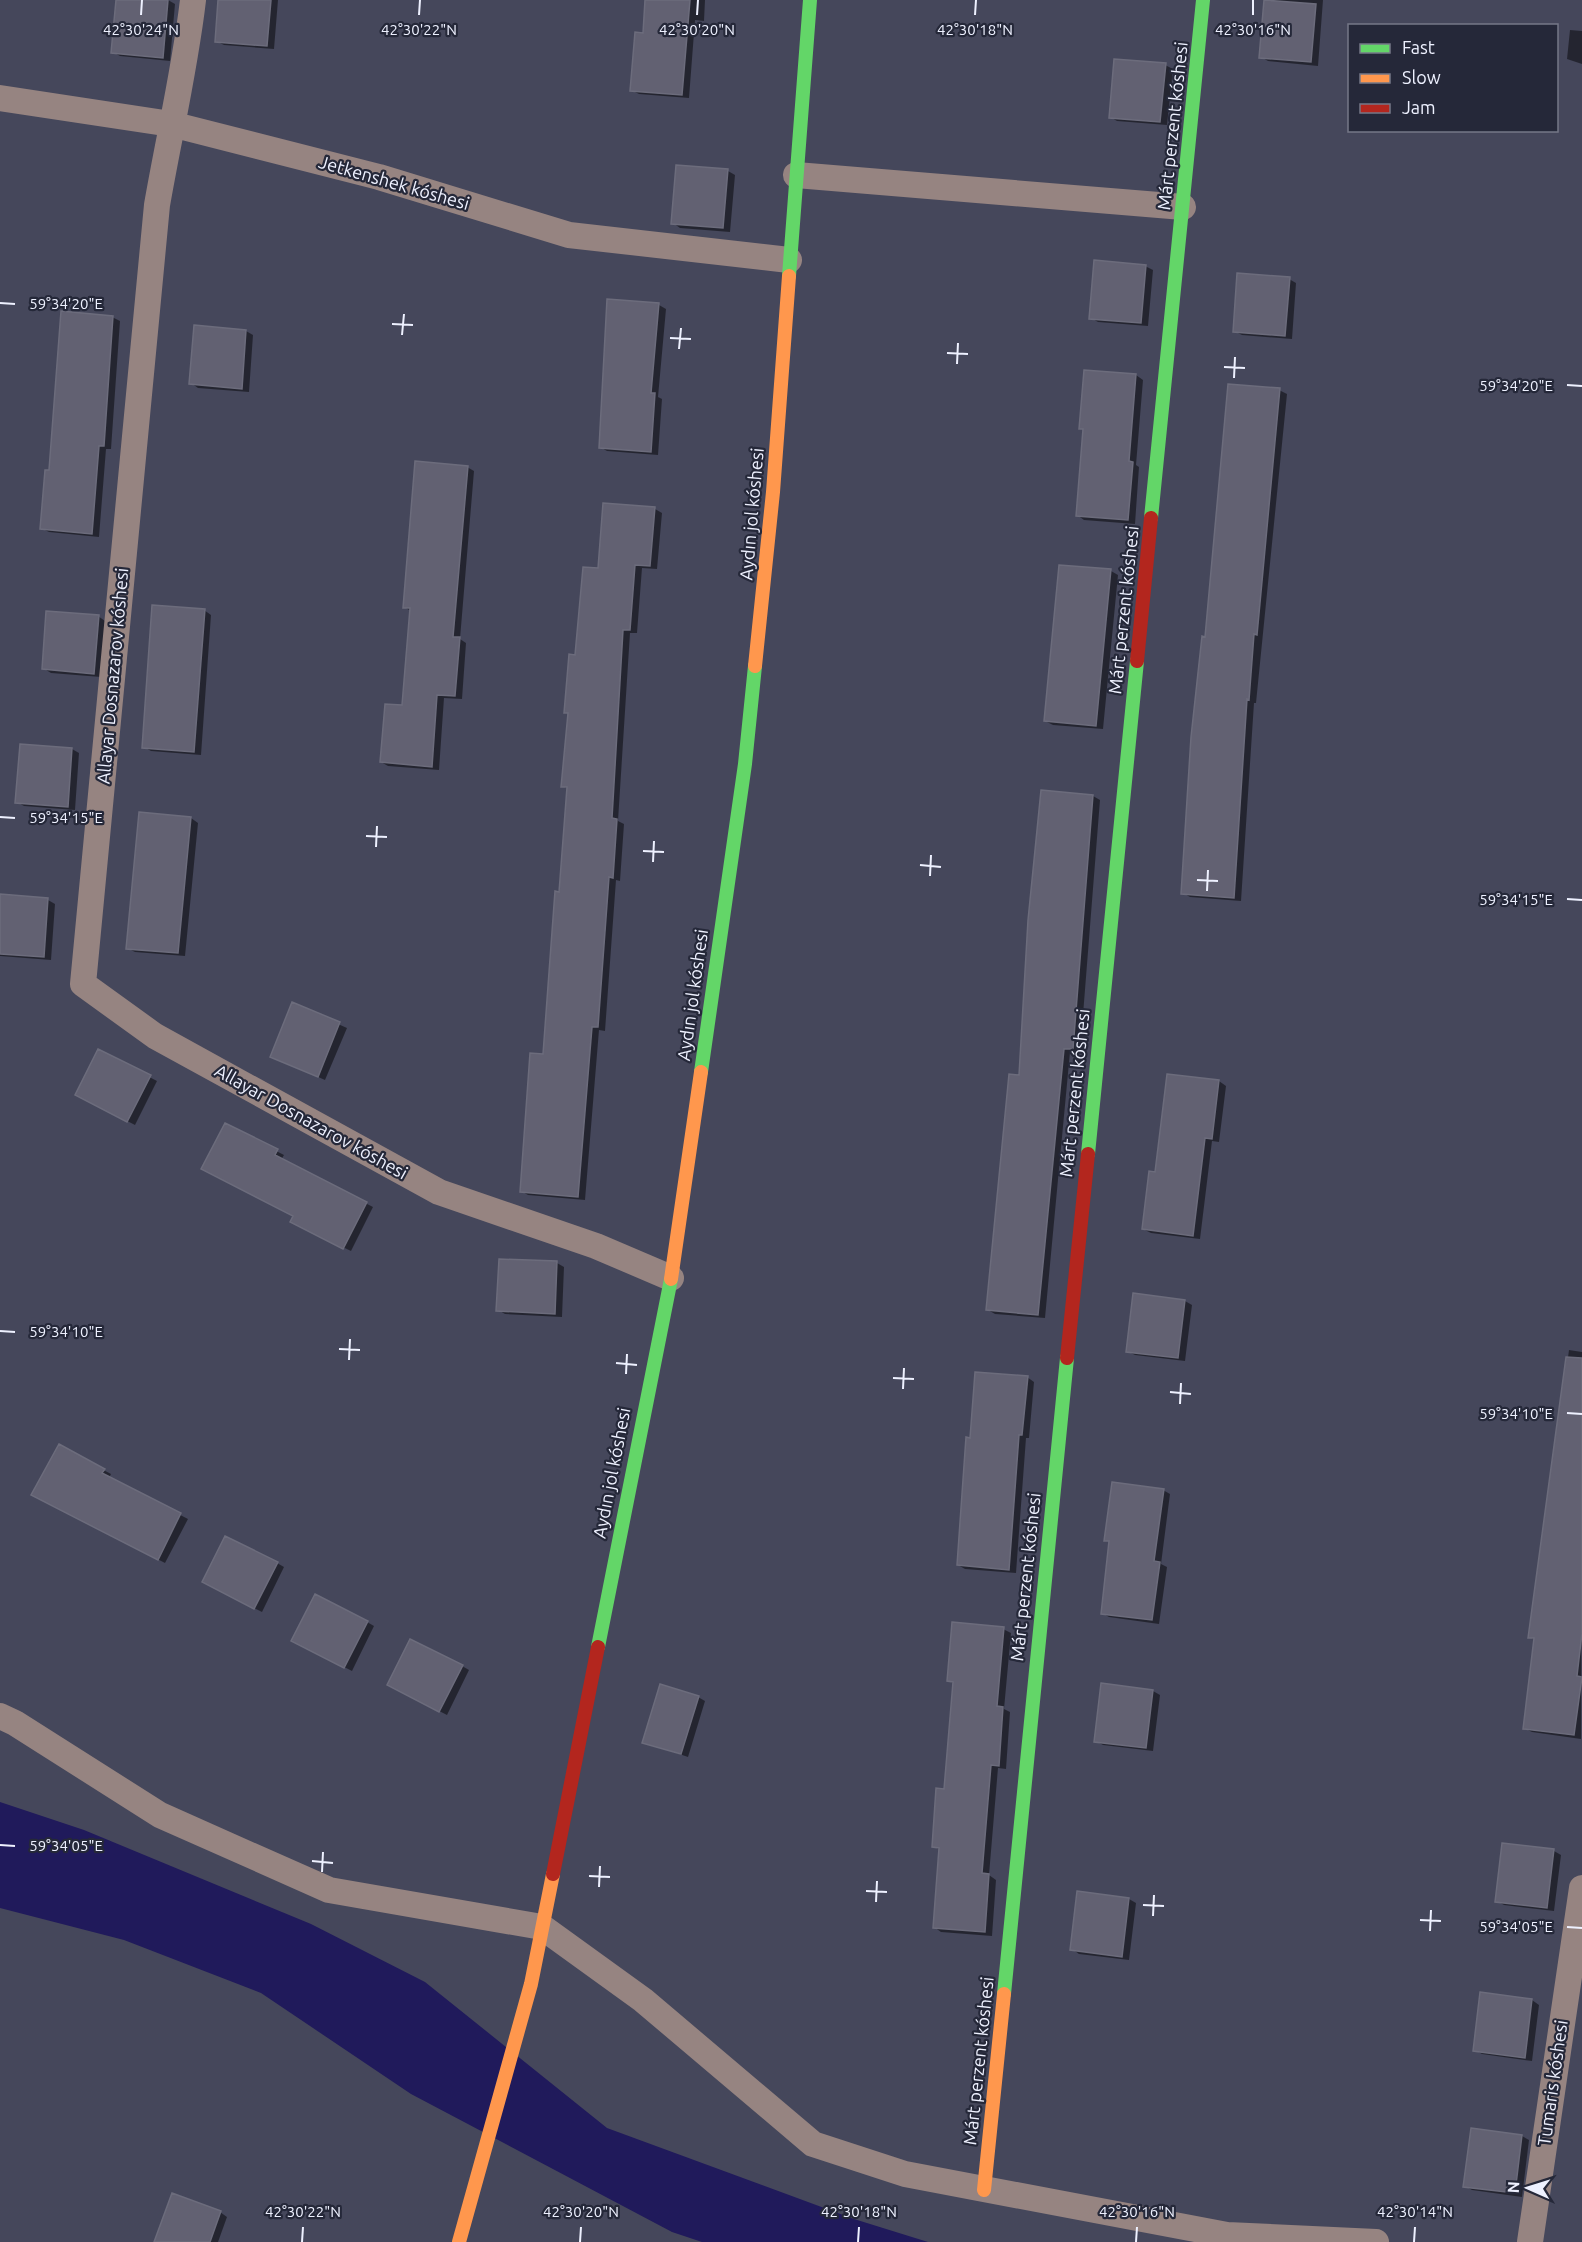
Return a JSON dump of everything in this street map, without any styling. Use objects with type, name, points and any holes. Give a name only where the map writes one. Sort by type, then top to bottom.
[{"type":"street","name":"Allayar Dosnazarov kóshesi","points":[[193,0],[185,67],[171,124],[157,205],[83,984],[155,1036],[439,1192],[596,1246],[671,1278]]},
{"type":"street","name":"Aydın jol kóshesi","points":[[459,2242],[531,1984],[671,1278],[745,764],[773,492],[810,0]]},
{"type":"street","name":"Márt perzent kóshesi","points":[[984,2190],[1203,0]]},
{"type":"street","name":"Jetkenshek kóshesi","points":[[0,98],[171,124],[379,177],[569,236],[789,260]]},
{"type":"street","points":[[796,175],[1183,207]]},
{"type":"street","points":[[0,1716],[15,1723],[160,1815],[330,1890],[542,1927],[643,2000],[813,2144],[905,2174],[1227,2235],[1376,2242]]},
{"type":"street","name":"Tumaris kóshesi","points":[[1530,2242],[1582,1888]]},
{"type":"shaded area","points":[[0,1802],[84,1830],[311,1924],[425,1982],[607,2128],[854,2219],[928,2242],[702,2242],[672,2232],[411,2094],[261,1993],[124,1940],[0,1908]]},
{"type":"building","points":[[116,0],[168,0],[163,58],[111,53]]},
{"type":"building","points":[[218,0],[271,0],[267,46],[215,42]]},
{"type":"building","points":[[645,0],[690,0],[682,95],[630,91],[635,32],[643,33]]},
{"type":"building","points":[[1264,0],[1316,4],[1311,62],[1259,58]]},
{"type":"building","points":[[1114,59],[1166,63],[1160,122],[1109,118]]},
{"type":"building","points":[[676,165],[728,169],[723,228],[671,224]]},
{"type":"building","points":[[1094,260],[1146,265],[1141,323],[1089,319]]},
{"type":"building","points":[[1237,273],[1290,277],[1285,336],[1233,332]]},
{"type":"building","points":[[607,299],[659,303],[651,393],[655,393],[651,452],[599,448]]},
{"type":"building","points":[[61,311],[113,316],[104,446],[99,446],[92,534],[40,529],[45,470],[49,470]]},
{"type":"building","points":[[194,325],[246,330],[242,389],[189,384]]},
{"type":"building","points":[[1084,370],[1136,374],[1129,461],[1133,462],[1128,520],[1076,516],[1083,429],[1079,429]]},
{"type":"building","points":[[1228,384],[1280,388],[1257,635],[1254,634],[1249,700],[1247,699],[1234,898],[1181,894],[1191,737],[1202,636],[1205,637]]},
{"type":"building","points":[[415,461],[468,466],[453,637],[460,637],[455,696],[437,695],[432,767],[380,762],[385,704],[402,705],[410,608],[403,608]]},
{"type":"building","points":[[603,503],[655,507],[650,566],[635,565],[630,630],[623,630],[612,818],[617,819],[613,878],[609,877],[598,1027],[592,1027],[578,1197],[520,1192],[530,1053],[543,1054],[555,891],[559,892],[567,787],[561,787],[568,713],[564,713],[569,654],[575,655],[583,567],[598,568]]},
{"type":"building","points":[[1059,565],[1111,569],[1096,726],[1044,721]]},
{"type":"building","points":[[152,605],[205,609],[194,752],[142,748]]},
{"type":"building","points":[[46,611],[99,615],[94,674],[42,669]]},
{"type":"building","points":[[20,744],[72,748],[68,807],[15,803]]},
{"type":"building","points":[[1041,790],[1093,795],[1073,1049],[1064,1049],[1038,1315],[986,1310],[1009,1074],[1019,1075],[1028,920]]},
{"type":"building","points":[[139,812],[191,817],[178,953],[126,949]]},
{"type":"building","points":[[0,894],[48,898],[44,957],[0,954]]},
{"type":"building","points":[[292,1002],[340,1022],[318,1077],[270,1057]]},
{"type":"building","points":[[98,1049],[151,1075],[127,1122],[75,1095]]},
{"type":"building","points":[[1167,1074],[1219,1080],[1212,1139],[1205,1138],[1193,1236],[1142,1229],[1149,1171],[1155,1172]]},
{"type":"building","points":[[225,1123],[278,1149],[275,1155],[367,1202],[343,1249],[290,1222],[293,1216],[201,1169]]},
{"type":"building","points":[[499,1259],[557,1261],[555,1314],[496,1311]]},
{"type":"building","points":[[1133,1293],[1185,1300],[1178,1358],[1126,1352]]},
{"type":"building","points":[[1566,1357],[1582,1358],[1582,1633],[1577,1676],[1582,1677],[1574,1735],[1523,1729],[1534,1638],[1528,1638]]},
{"type":"building","points":[[975,1372],[1028,1376],[1022,1435],[1019,1435],[1009,1570],[957,1565],[966,1437],[970,1438]]},
{"type":"building","points":[[59,1444],[105,1469],[102,1473],[181,1513],[158,1560],[31,1495]]},
{"type":"building","points":[[1112,1482],[1164,1489],[1154,1561],[1160,1562],[1152,1620],[1101,1614],[1109,1541],[1104,1541]]},
{"type":"building","points":[[225,1536],[278,1562],[254,1609],[202,1582]]},
{"type":"building","points":[[315,1594],[368,1621],[344,1668],[291,1641]]},
{"type":"building","points":[[952,1622],[1004,1627],[997,1706],[1003,1707],[999,1766],[991,1765],[982,1873],[989,1874],[985,1932],[933,1928],[939,1848],[932,1847],[936,1788],[944,1789],[953,1682],[947,1681]]},
{"type":"building","points":[[410,1639],[463,1665],[439,1712],[387,1685]]},
{"type":"building","points":[[1101,1683],[1153,1690],[1146,1748],[1094,1742]]},
{"type":"building","points":[[660,1684],[699,1696],[681,1754],[642,1743]]},
{"type":"building","points":[[1502,1843],[1554,1849],[1547,1908],[1495,1902]]},
{"type":"building","points":[[1077,1891],[1129,1898],[1122,1957],[1070,1950]]},
{"type":"building","points":[[1480,1992],[1532,1999],[1525,2058],[1473,2051]]},
{"type":"building","points":[[1471,2128],[1522,2135],[1515,2193],[1463,2187]]},
{"type":"building","points":[[172,2193],[221,2211],[210,2242],[154,2242]]},
{"type":"traffic: fast","points":[[789,276],[810,0]]},
{"type":"traffic: fast","points":[[1151,518],[1203,0]]},
{"type":"traffic: fast","points":[[1088,1154],[1137,661]]},
{"type":"traffic: fast","points":[[701,1072],[745,764],[755,666]]},
{"type":"traffic: fast","points":[[598,1647],[671,1279]]},
{"type":"traffic: fast","points":[[1004,1994],[1067,1358]]},
{"type":"traffic: slow","points":[[755,666],[773,492],[789,276]]},
{"type":"traffic: slow","points":[[671,1279],[701,1072]]},
{"type":"traffic: slow","points":[[459,2242],[531,1984],[553,1874]]},
{"type":"traffic: slow","points":[[984,2190],[1004,1994]]},
{"type":"traffic: jam","points":[[1137,661],[1151,518]]},
{"type":"traffic: jam","points":[[1067,1358],[1088,1154]]},
{"type":"traffic: jam","points":[[553,1874],[598,1647]]}]
